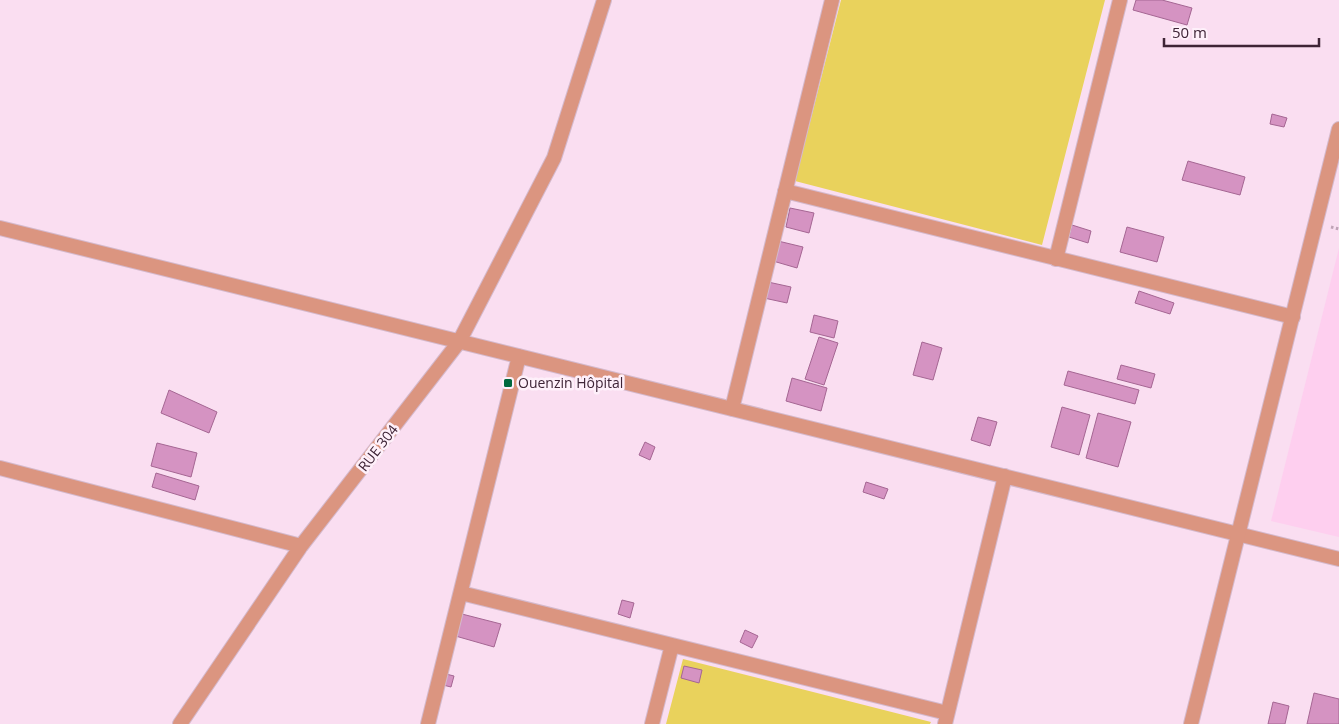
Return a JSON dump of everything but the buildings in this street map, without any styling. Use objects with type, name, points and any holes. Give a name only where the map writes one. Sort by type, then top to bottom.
[{"type":"street","name":"RUE 304","points":[[180,724],[302,546],[459,342],[554,158],[604,0]]},
{"type":"street","points":[[732,409],[832,0]]},
{"type":"street","points":[[1056,259],[1120,0]]},
{"type":"street","points":[[1191,724],[1339,129]]},
{"type":"street","points":[[785,191],[1293,317]]},
{"type":"street","points":[[0,228],[1339,558]]},
{"type":"street","points":[[428,724],[519,356]]},
{"type":"street","points":[[0,468],[302,546]]},
{"type":"street","points":[[461,593],[672,645],[946,718],[1005,476]]},
{"type":"street","points":[[652,724],[672,645]]},
{"type":"shaded area","points":[[841,0],[1105,0],[1042,245],[795,181]]},
{"type":"shaded area","points":[[1339,248],[1339,537],[1271,521]]},
{"type":"shaded area","points":[[683,659],[931,722],[930,724],[666,724]]},
{"type":"place","name":"Ouenzin Hôpital","points":[[508,383]]}]
